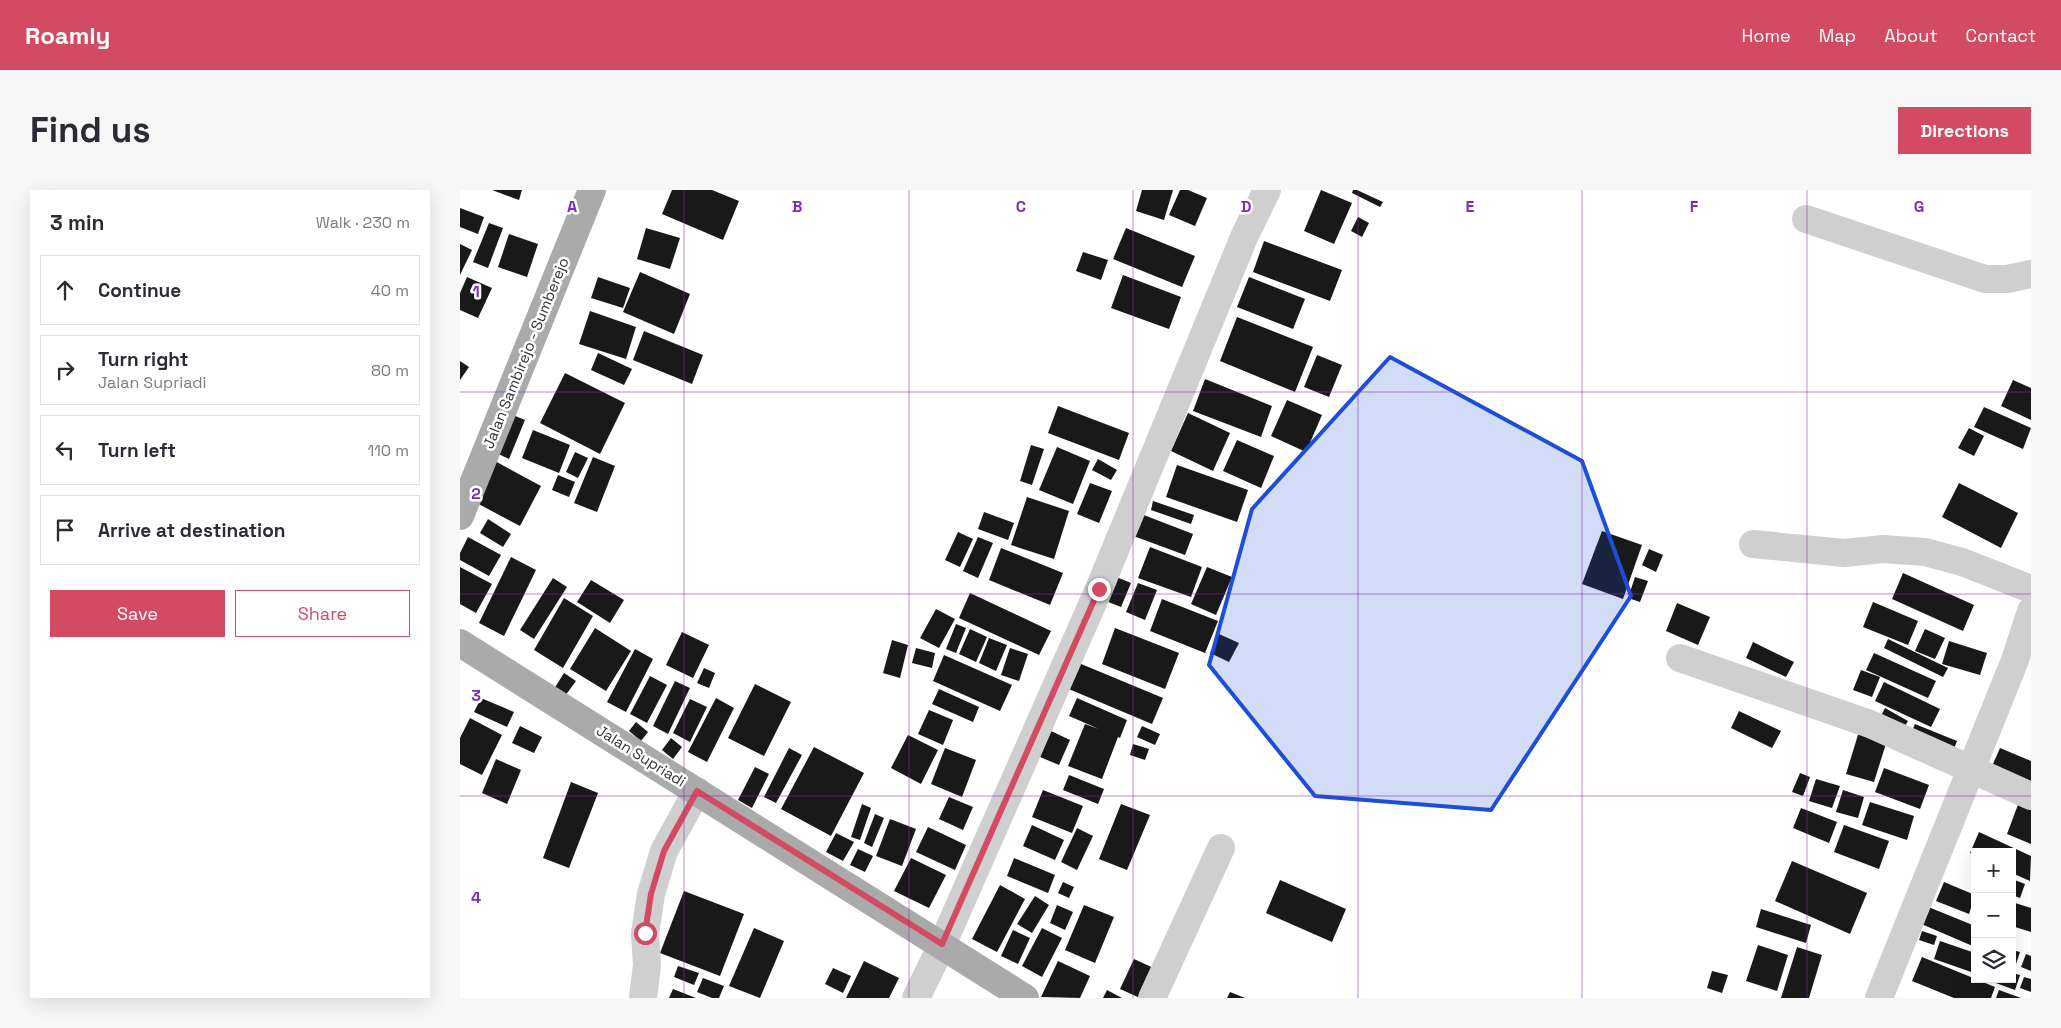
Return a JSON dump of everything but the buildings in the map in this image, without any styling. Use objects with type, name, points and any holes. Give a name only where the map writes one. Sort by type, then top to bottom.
[{"type":"main road","name":"Jalan Sambirejo - Sumberejo","points":[[460,516],[592,190]]},
{"type":"main road","name":"Jalan Supriadi","points":[[460,643],[942,944],[1025,998]]},
{"type":"street","points":[[916,998],[942,944],[1099,589],[1245,235],[1267,190]]},
{"type":"street","points":[[1806,219],[1985,278],[2007,280],[2031,274]]},
{"type":"street","points":[[1753,544],[1844,553],[1883,549],[1925,552],[1962,562],[2031,589]]},
{"type":"street","points":[[1879,998],[2015,660],[2031,611]]},
{"type":"street","points":[[1680,658],[1870,724],[2031,796]]},
{"type":"street","points":[[643,998],[647,965],[645,933],[651,894],[664,851],[697,791]]},
{"type":"street","points":[[1152,998],[1221,848]]},
{"type":"highlighted area","points":[[1390,357],[1582,461],[1631,596],[1491,810],[1315,796],[1209,665],[1252,509]]},
{"type":"route","points":[[645,933],[657,870],[664,851],[697,791],[942,944],[1099,589]]}]
